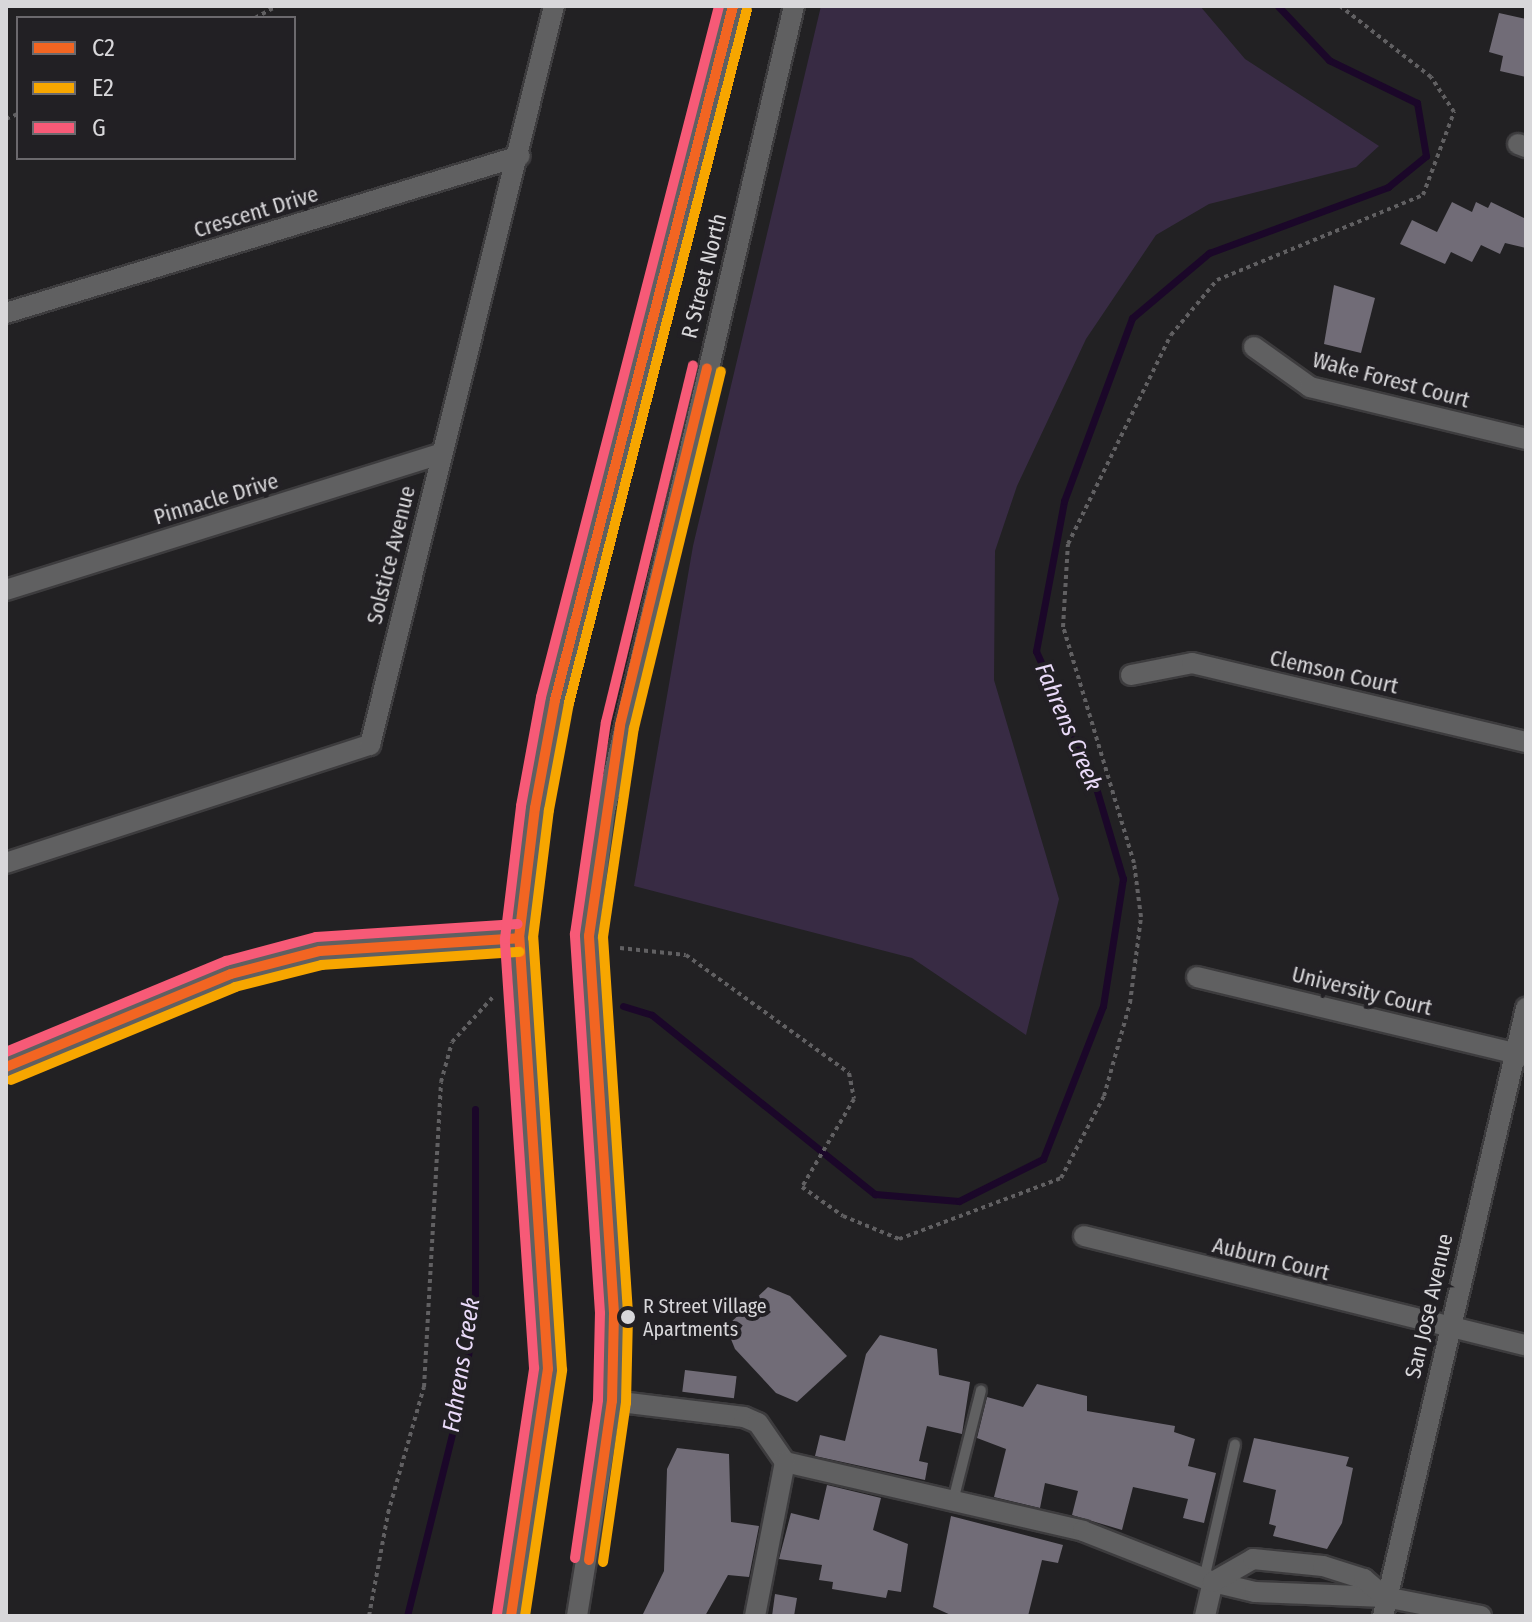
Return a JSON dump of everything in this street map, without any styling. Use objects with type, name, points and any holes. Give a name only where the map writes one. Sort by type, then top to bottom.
[{"type":"street","name":"Solstice Avenue","points":[[6,863],[370,745],[441,454],[520,156],[554,6]]},
{"type":"street","points":[[511,1616],[548,1369],[519,938],[555,700],[733,6]]},
{"type":"street","name":"R Street North","points":[[577,1616],[590,1556],[612,1401],[614,1313],[589,936],[605,811],[794,6]]},
{"type":"street","name":"Crescent Drive","points":[[6,313],[520,156]]},
{"type":"street","name":"Wake Forest Court","points":[[1254,347],[1310,387],[1526,439]]},
{"type":"street","name":"Pinnacle Drive","points":[[6,590],[441,454]]},
{"type":"street","name":"Clemson Court","points":[[1131,675],[1192,663],[1526,742]]},
{"type":"street","points":[[6,1067],[231,974],[320,951],[519,938]]},
{"type":"street","name":"University Court","points":[[1197,977],[1520,1054]]},
{"type":"street","name":"San Jose Avenue","points":[[1384,1606],[1447,1328],[1520,1054],[1526,1008]]},
{"type":"street","name":"Auburn Court","points":[[1084,1236],[1447,1328],[1526,1345]]},
{"type":"street","points":[[612,1401],[744,1417],[758,1423],[785,1462],[1083,1531],[1209,1580],[1255,1592],[1481,1616]]},
{"type":"street","points":[[755,1616],[785,1462]]},
{"type":"street","points":[[1209,1580],[1253,1559],[1323,1566],[1364,1579],[1384,1606]]},
{"type":"street","points":[[1205,1616],[1209,1580]]},
{"type":"lane","points":[[953,1501],[981,1390]]},
{"type":"lane","points":[[1209,1580],[1235,1445]]},
{"type":"path","points":[[259,16],[277,6]]},
{"type":"path","points":[[620,948],[686,955],[830,1054],[849,1073],[854,1099],[833,1140],[814,1165]]},
{"type":"path","points":[[369,1616],[424,1387],[441,1082],[452,1042],[493,997]]},
{"type":"shaded area","points":[[821,6],[1200,6],[1245,59],[1379,146],[1356,167],[1209,204],[1156,235],[1086,339],[1017,486],[995,551],[994,680],[1059,899],[1026,1035],[912,958],[634,886],[693,546]]},
{"type":"building","points":[[1499,13],[1526,19],[1526,77],[1500,71],[1503,56],[1489,52]]},
{"type":"building","points":[[1452,202],[1472,212],[1476,202],[1488,208],[1491,202],[1526,219],[1526,248],[1505,243],[1500,254],[1481,245],[1472,262],[1451,252],[1445,264],[1400,244],[1412,220],[1437,232]]},
{"type":"building","points":[[1334,285],[1375,298],[1361,353],[1324,344]]},
{"type":"building","points":[[768,1287],[790,1296],[847,1356],[797,1402],[776,1393],[735,1349],[726,1327]]},
{"type":"building","points":[[880,1335],[937,1349],[939,1375],[970,1382],[962,1434],[927,1426],[919,1461],[928,1463],[925,1480],[815,1456],[820,1435],[845,1441],[866,1354]]},
{"type":"building","points":[[685,1370],[737,1376],[734,1398],[682,1392]]},
{"type":"building","points":[[1037,1384],[1087,1396],[1087,1411],[1175,1426],[1174,1432],[1195,1439],[1188,1466],[1216,1473],[1204,1523],[1183,1518],[1188,1499],[1133,1487],[1122,1530],[1072,1515],[1078,1491],[1045,1483],[1040,1508],[994,1497],[1006,1449],[977,1438],[987,1397],[1023,1407]]},
{"type":"building","points":[[1254,1438],[1349,1457],[1346,1466],[1353,1468],[1342,1523],[1327,1549],[1273,1536],[1276,1526],[1269,1524],[1276,1490],[1243,1482]]},
{"type":"building","points":[[677,1448],[729,1454],[731,1522],[759,1526],[749,1577],[728,1575],[705,1616],[642,1616],[664,1571],[667,1469]]},
{"type":"building","points":[[827,1485],[881,1498],[873,1530],[908,1544],[901,1592],[888,1590],[886,1598],[832,1589],[833,1582],[819,1580],[822,1565],[779,1559],[791,1513],[819,1520]]},
{"type":"building","points":[[951,1516],[1063,1545],[1058,1563],[1042,1560],[1028,1616],[953,1616],[933,1607]]},
{"type":"building","points":[[775,1594],[797,1598],[794,1616],[772,1616]]},
{"type":"waterway","name":"Fahrens Creek","points":[[623,1006],[652,1015],[875,1194],[959,1201],[1043,1159],[1103,1006],[1123,879],[1093,778],[1036,651],[1064,501],[1132,318],[1209,253],[1388,187],[1426,156],[1417,103],[1329,60],[1278,6]]},
{"type":"waterway","name":"Fahrens Creek","points":[[407,1616],[464,1385],[475,1305],[475,1109]]},
{"type":"transit line","name":"G","points":[[497,1614],[534,1368],[505,939],[521,806],[541,697],[719,6]]},
{"type":"transit line","name":"C2","points":[[511,1616],[548,1369],[519,938],[535,808],[555,700],[733,6]]},
{"type":"transit line","name":"E2","points":[[525,1616],[562,1370],[533,938],[549,810],[569,703],[747,9]]},
{"type":"transit line","name":"G","points":[[575,1558],[598,1400],[600,1313],[575,934],[606,722],[693,365]]},
{"type":"transit line","name":"C2","points":[[589,1560],[612,1401],[614,1313],[589,936],[620,725],[707,368]]},
{"type":"transit line","name":"E2","points":[[603,1562],[626,1403],[628,1313],[603,937],[634,728],[721,371]]},
{"type":"transit line","name":"G","points":[[6,1052],[226,961],[316,937],[518,924]]},
{"type":"transit line","name":"C2","points":[[6,1067],[231,974],[320,951],[519,938]]},
{"type":"transit line","name":"E2","points":[[11,1080],[235,987],[322,965],[520,952]]},
{"type":"place","name":"R Street Village Apartments","points":[[628,1317]]}]
